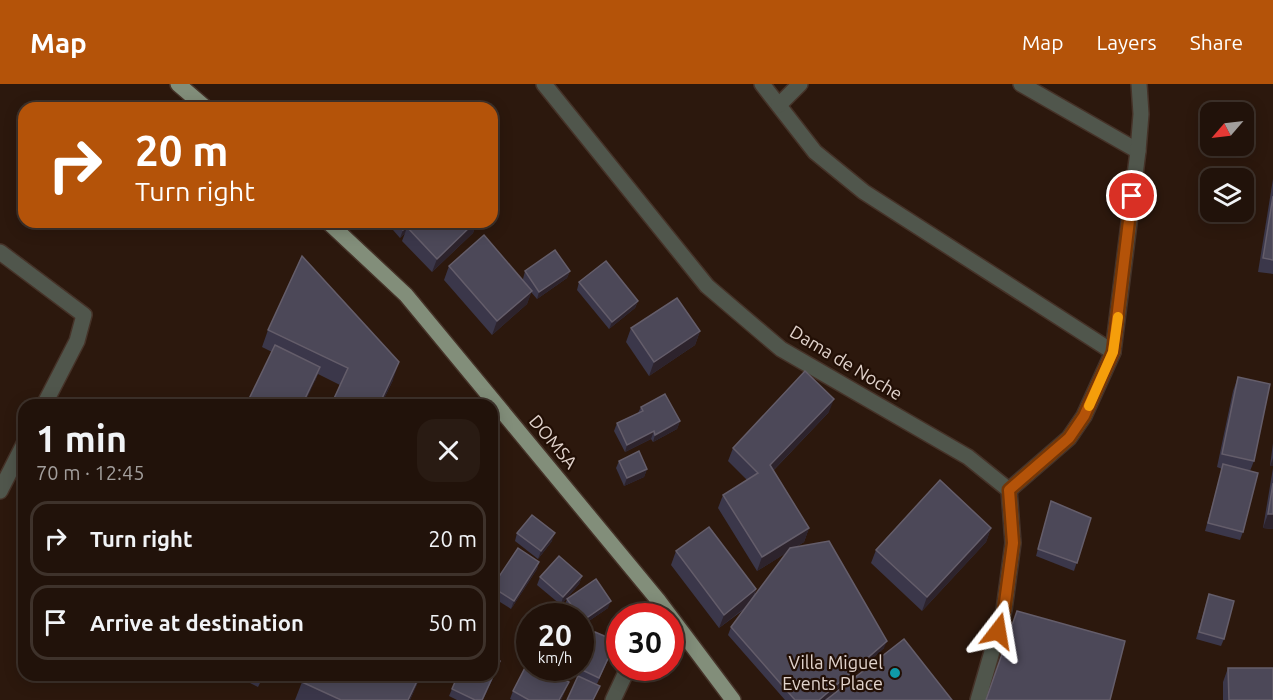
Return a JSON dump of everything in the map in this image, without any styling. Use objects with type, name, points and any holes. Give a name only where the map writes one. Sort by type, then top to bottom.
[{"type":"main road","points":[[178,84],[199,102]]},
{"type":"main road","name":"DOMSA","points":[[334,228],[406,295],[492,399]]},
{"type":"main road","name":"DOMSA","points":[[498,406],[658,600],[733,700]]},
{"type":"street","name":"Dama de Noche","points":[[544,84],[707,286],[781,349],[968,457],[1009,490]]},
{"type":"street","points":[[762,84],[815,152],[864,192],[1113,352]]},
{"type":"street","points":[[779,105],[800,84]]},
{"type":"street","points":[[1021,84],[1138,151]]},
{"type":"street","points":[[978,700],[1004,610],[1013,543],[1009,490],[1069,438],[1084,416],[1113,352],[1138,151],[1141,114],[1139,84]]},
{"type":"street","points":[[0,252],[84,315],[77,340],[47,399]]},
{"type":"street","points":[[0,491],[18,456]]},
{"type":"street","points":[[613,700],[622,681]]},
{"type":"building","points":[[1273,196],[1273,260],[1263,258]]},
{"type":"building","points":[[408,228],[469,228],[437,259]]},
{"type":"building","points":[[484,235],[532,291],[497,321],[449,266]]},
{"type":"building","points":[[555,250],[570,271],[539,292],[525,271]]},
{"type":"building","points":[[302,256],[399,362],[382,399],[334,399],[348,368],[268,330]]},
{"type":"building","points":[[606,261],[638,301],[612,322],[579,282]]},
{"type":"building","points":[[677,298],[700,331],[654,362],[631,328]]},
{"type":"building","points":[[275,345],[320,367],[305,399],[249,399]]},
{"type":"building","points":[[805,371],[834,399],[770,465],[809,528],[762,557],[723,495],[758,473],[733,448]]},
{"type":"building","points":[[1238,377],[1270,384],[1254,461],[1222,454]]},
{"type":"building","points":[[665,394],[680,421],[655,435],[654,431],[627,445],[617,423],[643,411],[641,407]]},
{"type":"building","points":[[639,451],[647,469],[627,478],[619,461]]},
{"type":"building","points":[[1223,464],[1258,473],[1243,532],[1208,523]]},
{"type":"building","points":[[940,480],[991,528],[927,597],[876,550]]},
{"type":"building","points":[[1273,483],[1273,514],[1268,514]]},
{"type":"building","points":[[1051,501],[1091,518],[1077,563],[1038,549]]},
{"type":"building","points":[[532,515],[555,533],[541,551],[517,533]]},
{"type":"building","points":[[709,527],[756,589],[724,615],[676,551]]},
{"type":"building","points":[[829,541],[887,641],[819,700],[795,700],[731,627],[790,548]]},
{"type":"building","points":[[518,548],[539,562],[514,601],[498,591],[498,578]]},
{"type":"building","points":[[559,556],[582,576],[563,597],[540,577]]},
{"type":"building","points":[[596,579],[611,601],[594,613],[594,603],[570,603],[567,599]]},
{"type":"building","points":[[1209,594],[1234,601],[1224,639],[1199,632]]},
{"type":"building","points":[[1017,611],[1125,641],[1110,700],[986,700]]},
{"type":"building","points":[[595,632],[606,637],[606,663],[599,678],[594,676]]},
{"type":"building","name":"Villa Miguel Events Place","points":[[904,639],[952,700],[826,700]]},
{"type":"building","points":[[1228,668],[1273,668],[1273,700],[1229,700]]},
{"type":"building","points":[[417,681],[408,700],[341,700],[302,682]]},
{"type":"building","points":[[455,681],[491,681],[482,700],[475,700],[452,689]]},
{"type":"building","points":[[518,681],[569,682],[559,700],[529,700],[513,691]]},
{"type":"building","points":[[576,681],[589,681],[600,686],[593,700],[567,700]]},
{"type":"slow traffic","points":[[1089,406],[1113,352],[1118,317]]},
{"type":"place","name":"Villa Miguel Events Place","points":[[895,673]]},
{"type":"route","points":[[998,631],[1004,610],[1013,543],[1009,490],[1069,438],[1084,416],[1113,352],[1132,196]]}]
